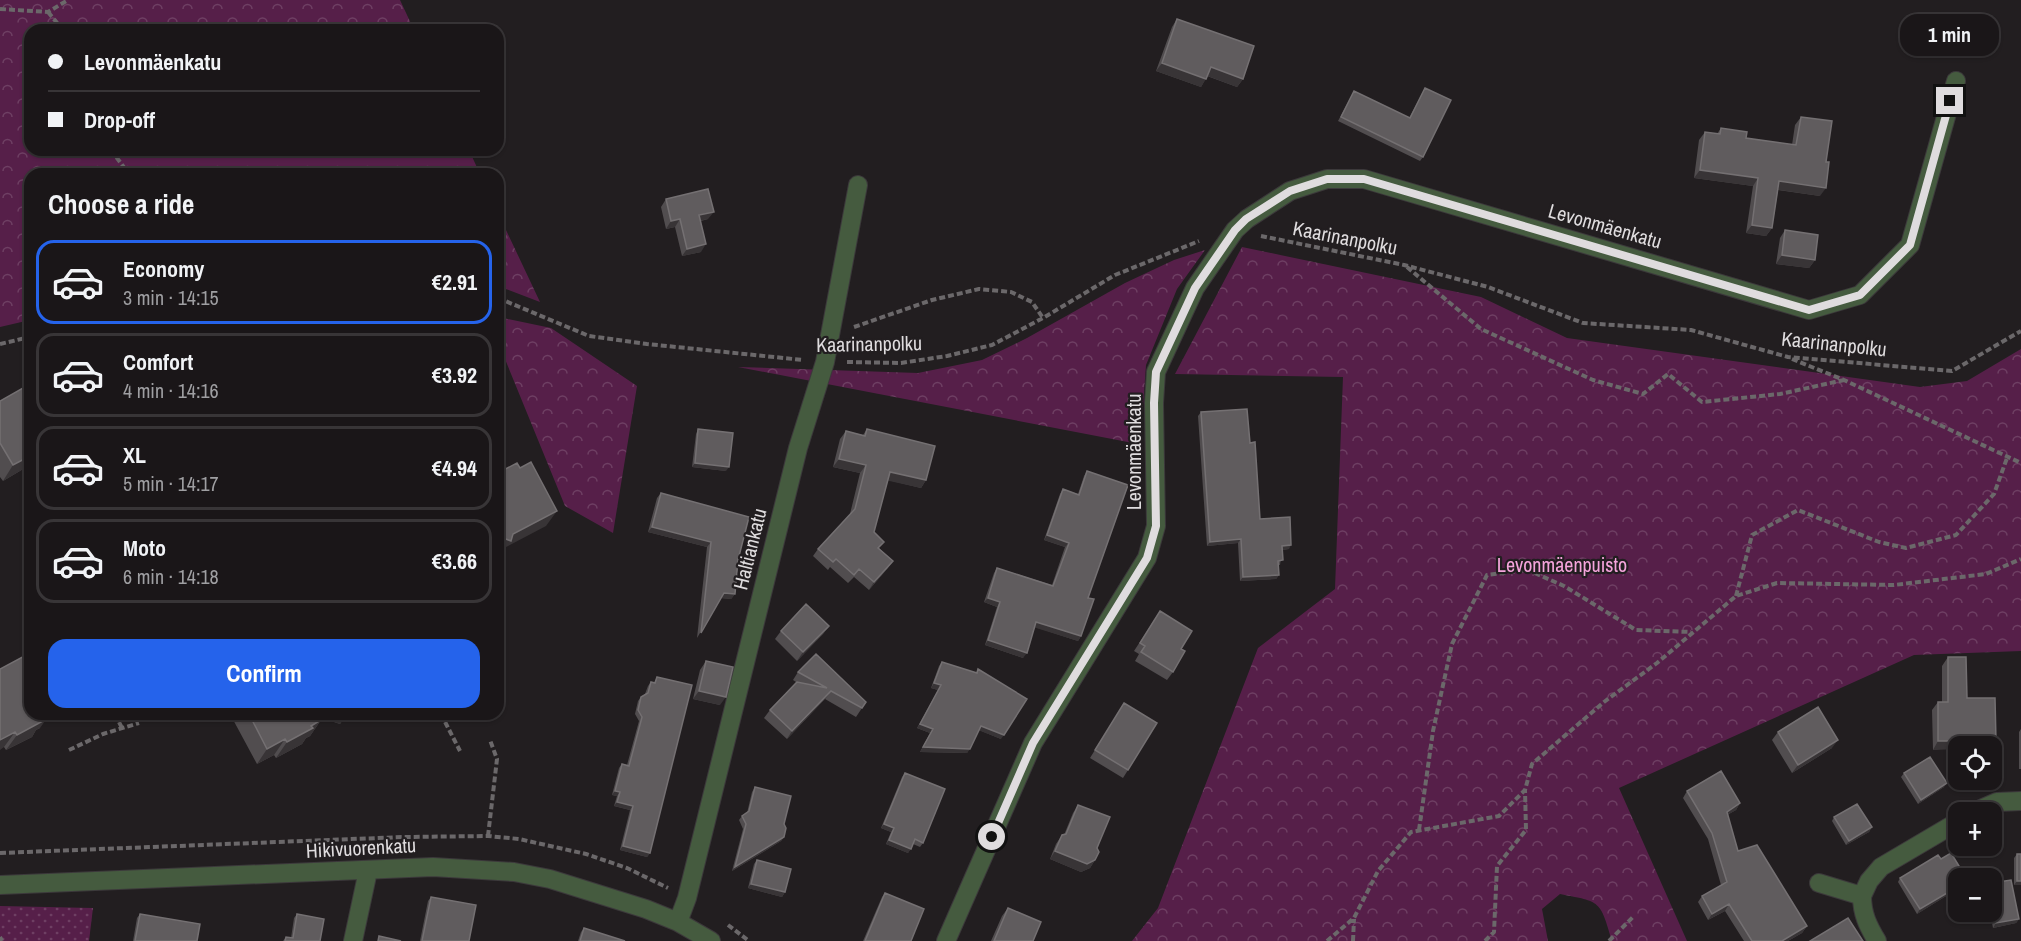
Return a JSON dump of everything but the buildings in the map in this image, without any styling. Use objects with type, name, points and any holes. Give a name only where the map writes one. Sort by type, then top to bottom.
[{"type":"street","name":"Levonmäenkatu","points":[[946,941],[1033,743],[1147,558],[1156,526],[1154,403],[1156,372],[1195,288],[1235,230],[1246,219],[1290,191],[1327,179],[1364,179],[1809,310],[1860,295],[1910,245],[1956,81]]},
{"type":"street","name":"Haltiankatu","points":[[678,922],[687,898],[798,448],[825,362],[858,184]]},
{"type":"street","points":[[1997,802],[2021,801]]},
{"type":"street","points":[[1877,941],[1862,911],[1862,896],[1869,881],[1881,867],[1948,827]]},
{"type":"street","name":"Hikivuorenkatu","points":[[0,885],[433,867],[514,872],[605,894],[678,922],[711,941]]},
{"type":"street","points":[[353,941],[368,871]]},
{"type":"street","points":[[1819,883],[1862,896]]},
{"type":"path","points":[[0,9],[48,12],[68,0]]},
{"type":"path","points":[[48,12],[58,24]]},
{"type":"path","name":"Kaarinanpolku","points":[[504,301],[589,336],[825,362],[901,363],[947,356],[992,345],[1115,275],[1179,248],[1235,230],[1404,265],[1488,287],[1583,323],[1691,330],[1788,357],[1952,371],[2021,330]]},
{"type":"path","points":[[1404,265],[1481,329],[1593,380],[1643,393],[1668,374],[1702,402],[1780,393],[1844,380]]},
{"type":"path","points":[[831,335],[932,300],[979,289],[1011,292],[1032,302],[1043,318]]},
{"type":"path","points":[[0,344],[24,338]]},
{"type":"path","points":[[1788,357],[1844,380],[2021,463]]},
{"type":"path","points":[[1736,596],[1752,535],[1798,510],[1880,542],[1906,548],[1956,535],[1994,494],[2007,458]]},
{"type":"path","points":[[1485,941],[1494,932],[1497,866],[1526,830],[1525,790],[1532,764],[1604,702],[1657,663],[1736,596],[1777,583],[1894,585],[1986,574],[2021,559]]},
{"type":"path","points":[[1419,830],[1433,731],[1452,644],[1487,575],[1528,570],[1564,586],[1636,630],[1692,632]]},
{"type":"path","points":[[118,720],[122,728]]},
{"type":"path","points":[[444,720],[460,751]]},
{"type":"path","points":[[69,750],[103,734],[139,723]]},
{"type":"path","points":[[488,836],[497,759],[490,741]]},
{"type":"path","points":[[1327,941],[1354,918],[1378,871],[1411,832],[1498,816],[1525,790]]},
{"type":"path","points":[[1610,941],[1633,917]]},
{"type":"path","points":[[1353,941],[1354,918]]},
{"type":"path","points":[[0,937],[2,941]]},
{"type":"green space","points":[[0,0],[400,0],[411,24],[24,24],[24,156],[472,156],[477,168],[24,168],[24,321],[0,327]]},
{"type":"green space","points":[[504,226],[540,302],[504,288]]},
{"type":"green space","name":"Levonmäenpuisto","points":[[1242,247],[1481,297],[1567,338],[1920,387],[1967,381],[2021,349],[2021,651],[1914,655],[1619,788],[1687,941],[1612,941],[1605,917],[1597,905],[1584,899],[1560,894],[1542,909],[1548,941],[1132,941],[1158,908],[1258,648],[1335,589],[1343,377],[1175,374]]},
{"type":"green space","points":[[1205,250],[1177,289],[1146,365],[1142,420],[1133,443],[738,367],[918,373],[982,360],[1027,338],[1125,283],[1174,260]]},
{"type":"green space","points":[[504,318],[551,328],[637,386],[613,533],[565,506],[504,357]]},
{"type":"green space","points":[[0,906],[93,908],[89,941],[0,941]]},
{"type":"route","points":[[992,837],[1033,743],[1147,558],[1156,526],[1154,403],[1156,372],[1195,288],[1235,230],[1246,219],[1290,191],[1327,179],[1364,179],[1809,310],[1860,295],[1910,245],[1950,101]]}]
